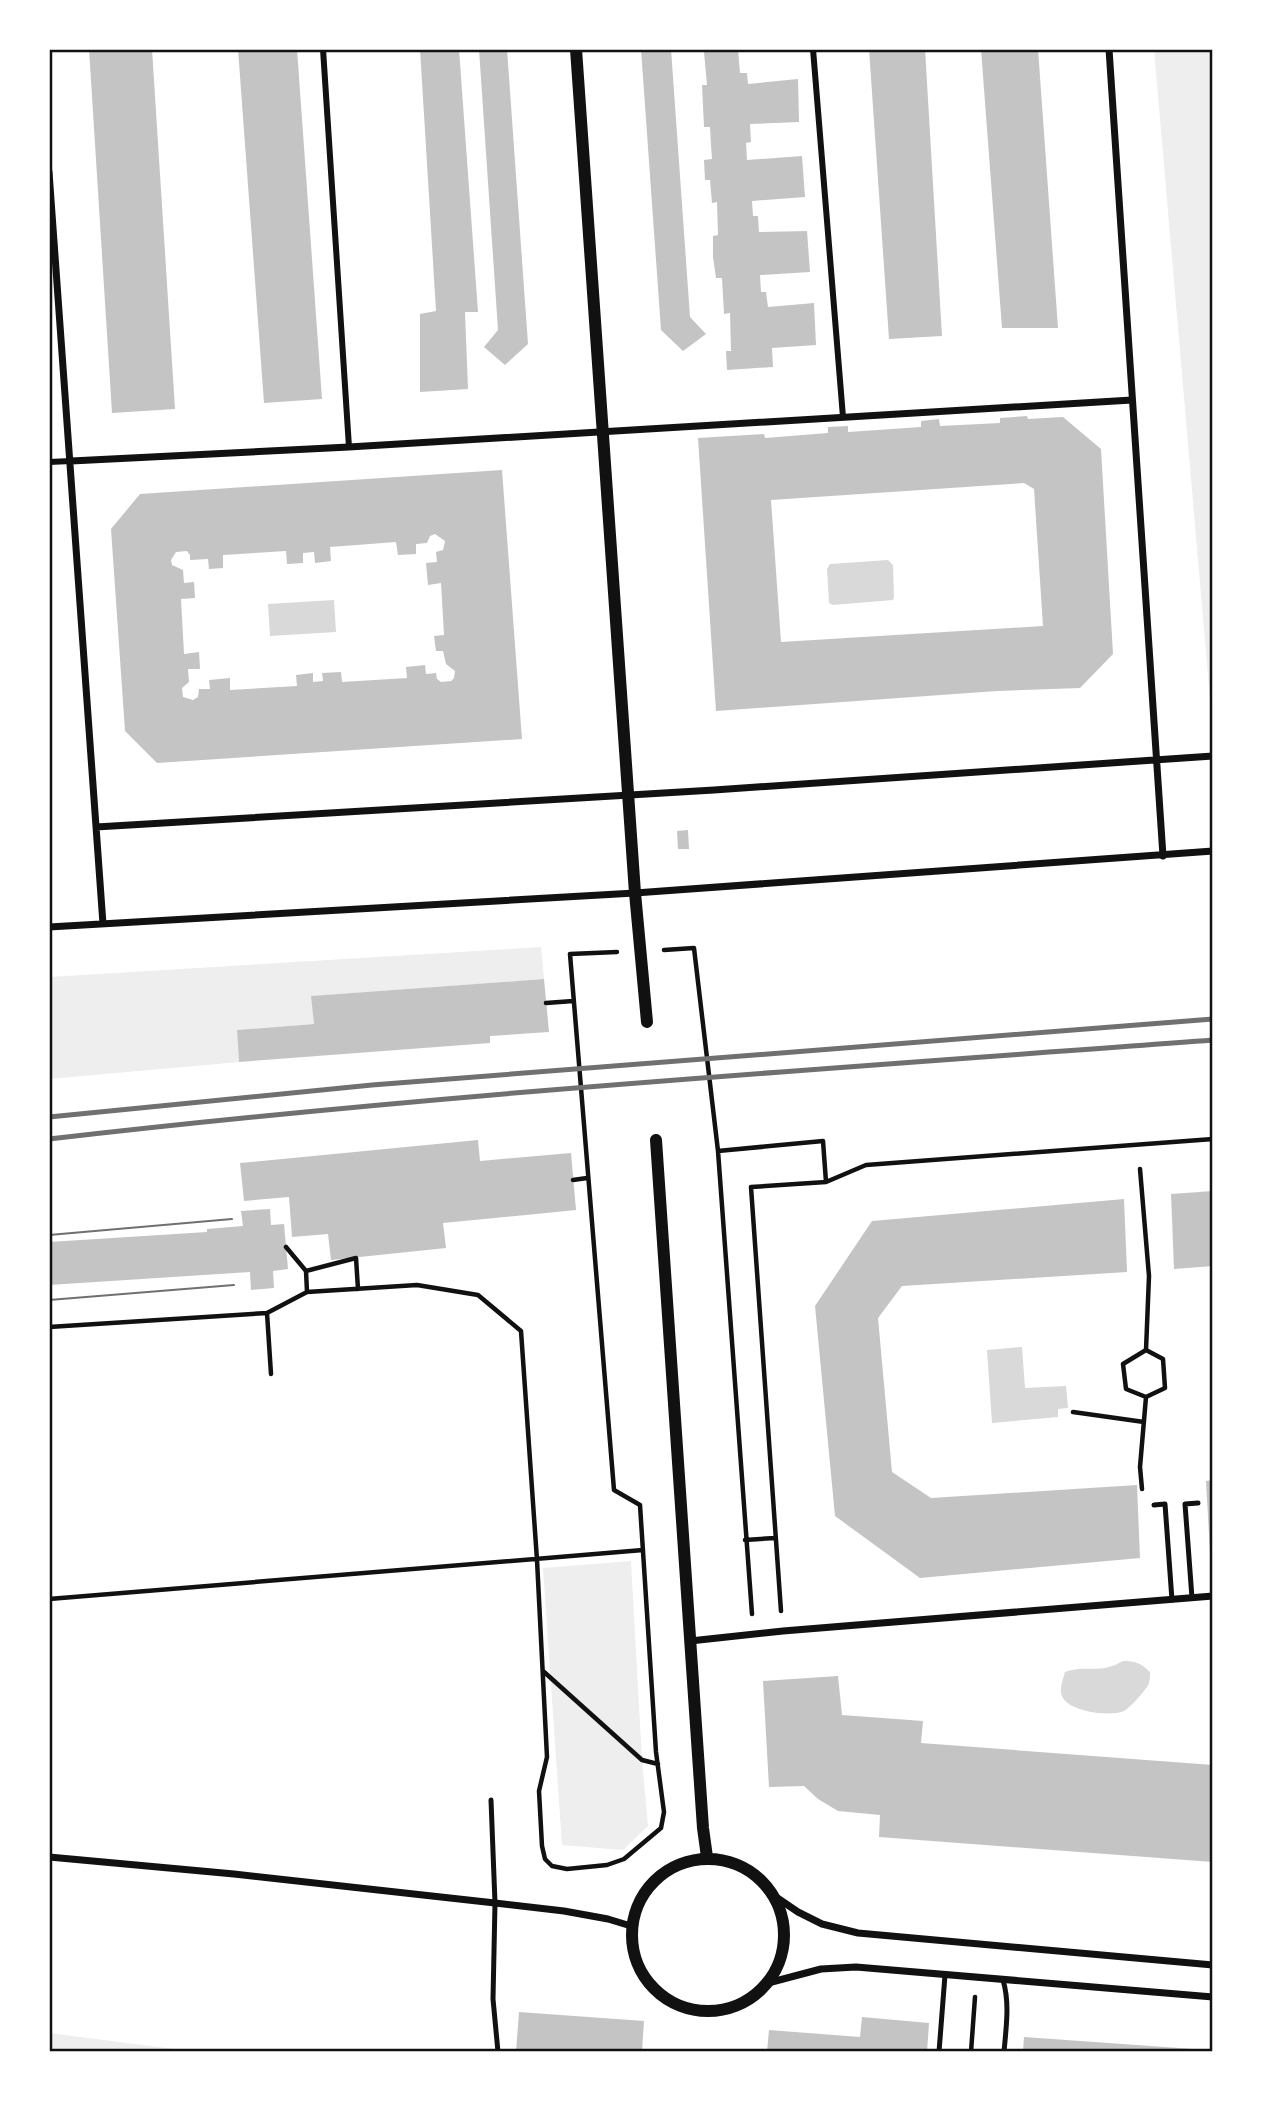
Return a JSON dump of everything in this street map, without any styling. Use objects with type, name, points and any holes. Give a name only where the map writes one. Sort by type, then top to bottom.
[{"type":"street","points":[[323,49],[349,447]]},
{"type":"street","points":[[576,49],[635,892],[647,1022]]},
{"type":"street","points":[[813,49],[843,417]]},
{"type":"street","points":[[1109,49],[1163,856]]},
{"type":"street","points":[[49,172],[103,923]]},
{"type":"street","points":[[49,462],[349,447],[1132,400]]},
{"type":"street","points":[[96,827],[1213,756]]},
{"type":"street","points":[[49,927],[635,892],[1213,851]]},
{"type":"street","points":[[656,1140],[707,1857]]},
{"type":"street","points":[[690,1641],[1213,1596]]},
{"type":"street","points":[[49,1857],[234,1874],[564,1911],[631,1926]]},
{"type":"street","points":[[707,1857],[721,1859],[741,1866],[760,1878],[773,1895],[783,1917],[785,1940],[780,1963],[768,1983],[748,2001],[723,2010],[696,2011],[671,2003],[650,1986],[636,1964],[631,1926],[643,1894],[658,1877],[677,1865],[707,1857]]},
{"type":"street","points":[[773,1895],[822,1924],[858,1933],[1213,1965]]},
{"type":"street","points":[[768,1983],[821,1969],[856,1967],[1213,1997]]},
{"type":"lane","points":[[1192,1598],[1185,1504],[1198,1503]]},
{"type":"lane","points":[[1154,1505],[1164,1504],[1172,1600]]},
{"type":"lane","points":[[491,1800],[495,1903],[493,2000],[498,2052]]},
{"type":"lane","points":[[939,2052],[945,1975]]},
{"type":"lane","points":[[1003,1980],[1007,1992],[1004,2052]]},
{"type":"path","points":[[694,948],[718,1151],[754,1634]]},
{"type":"path","points":[[49,1327],[267,1313],[307,1292],[417,1285],[478,1295],[521,1331],[547,1757],[539,1791],[542,1846],[545,1859],[552,1866],[567,1869],[607,1865],[624,1859],[661,1828],[664,1812],[658,1765],[640,1505],[614,1490],[570,954]]},
{"type":"path","points":[[546,1003],[573,1001]]},
{"type":"path","points":[[783,1631],[751,1187],[827,1182],[866,1165],[1213,1139]]},
{"type":"path","points":[[718,1151],[823,1141],[827,1182]]},
{"type":"path","points":[[1140,1169],[1149,1276],[1146,1350]]},
{"type":"path","points":[[573,1180],[587,1178]]},
{"type":"path","points":[[286,1247],[306,1271],[307,1292]]},
{"type":"path","points":[[306,1271],[356,1258],[358,1289]]},
{"type":"path","points":[[267,1313],[271,1374]]},
{"type":"path","points":[[1146,1350],[1163,1359],[1165,1388],[1146,1396],[1126,1389],[1123,1364],[1146,1350]]},
{"type":"path","points":[[1142,1494],[1140,1467],[1146,1396]]},
{"type":"path","points":[[1073,1412],[1144,1422]]},
{"type":"path","points":[[745,1540],[775,1538]]},
{"type":"path","points":[[49,1599],[643,1550]]},
{"type":"path","points":[[543,1670],[642,1760],[658,1765]]},
{"type":"path","points":[[971,2052],[976,1979]]},
{"type":"shaded area","points":[[1154,49],[1213,49],[1213,699],[1210,699]]},
{"type":"shaded area","points":[[888,560],[893,565],[893,600],[833,605],[829,603],[827,569],[830,564]]},
{"type":"shaded area","points":[[334,600],[336,632],[270,636],[268,604]]},
{"type":"shaded area","points":[[541,947],[544,979],[312,996],[314,1024],[237,1030],[239,1062],[49,1079],[49,977]]},
{"type":"shaded area","points":[[1022,1347],[1025,1388],[1066,1386],[1068,1408],[1058,1409],[1058,1417],[992,1423],[987,1350]]},
{"type":"shaded area","points":[[631,1561],[648,1826],[623,1850],[562,1845],[543,1568]]},
{"type":"shaded area","points":[[1123,1661],[1138,1663],[1150,1672],[1148,1686],[1124,1711],[1110,1713],[1082,1710],[1063,1698],[1061,1688],[1065,1672],[1107,1668]]},
{"type":"shaded area","points":[[49,2033],[197,2052],[49,2052]]},
{"type":"building","points":[[89,49],[152,49],[175,409],[112,413]]},
{"type":"building","points":[[238,49],[297,49],[322,399],[264,403]]},
{"type":"building","points":[[420,49],[459,49],[478,312],[465,312],[468,389],[420,392],[420,314],[436,311]]},
{"type":"building","points":[[479,49],[507,49],[528,344],[505,365],[484,347],[498,330]]},
{"type":"building","points":[[641,49],[671,49],[690,317],[706,334],[683,351],[661,330]]},
{"type":"building","points":[[698,49],[738,49],[740,73],[747,73],[748,84],[798,79],[799,122],[750,124],[751,142],[746,143],[747,160],[802,156],[805,197],[752,201],[753,216],[758,216],[759,232],[807,231],[810,272],[760,275],[761,292],[766,292],[768,307],[814,303],[816,345],[772,348],[773,367],[727,370],[726,351],[731,351],[730,313],[724,314],[722,278],[716,278],[713,257],[713,236],[718,235],[717,202],[712,203],[710,180],[705,180],[704,160],[712,159],[710,127],[704,127],[702,85],[707,85],[704,52],[698,52]]},
{"type":"building","points":[[869,49],[925,49],[942,336],[889,339]]},
{"type":"building","points":[[981,49],[1038,49],[1058,328],[1002,328]]},
{"type":"building","points":[[1063,417],[1101,449],[1113,654],[1080,688],[997,691],[716,711],[698,438],[764,434],[765,438],[828,433],[828,427],[848,426],[848,432],[921,427],[921,421],[939,419],[940,426],[1000,423],[1000,418]],"holes":[[[1024,483],[1034,489],[1043,626],[781,642],[771,500]]]},
{"type":"building","points":[[502,470],[522,739],[157,763],[125,731],[111,529],[140,494]],"holes":[[[435,534],[445,541],[443,550],[436,552],[437,562],[426,563],[428,585],[441,583],[444,635],[434,636],[436,651],[443,651],[446,664],[455,671],[451,681],[441,682],[436,673],[426,674],[425,665],[406,667],[407,678],[342,682],[341,672],[322,673],[323,681],[313,682],[313,673],[296,675],[297,686],[230,690],[230,678],[209,680],[210,689],[199,689],[198,697],[193,700],[183,697],[182,688],[189,682],[188,669],[200,669],[199,652],[184,654],[181,599],[195,598],[194,582],[184,583],[183,570],[172,565],[171,560],[176,552],[187,551],[190,560],[208,559],[209,569],[223,568],[223,555],[286,551],[287,564],[303,563],[303,553],[314,552],[315,563],[331,561],[330,547],[396,542],[398,555],[416,554],[416,544],[427,543],[430,536]]]},
{"type":"building","points":[[688,830],[689,849],[678,849],[677,831]]},
{"type":"building","points":[[544,979],[549,1032],[490,1036],[490,1043],[239,1062],[237,1030],[314,1024],[311,996]]},
{"type":"building","points":[[478,1140],[480,1161],[571,1153],[576,1210],[443,1223],[446,1248],[331,1260],[328,1234],[292,1237],[289,1197],[244,1201],[240,1163]]},
{"type":"building","points":[[1213,1191],[1213,1266],[1174,1269],[1171,1194]]},
{"type":"building","points":[[1124,1199],[1127,1272],[902,1286],[878,1318],[892,1472],[931,1498],[1137,1485],[1140,1558],[920,1578],[835,1516],[815,1306],[872,1221]]},
{"type":"building","points":[[270,1209],[271,1225],[284,1224],[288,1269],[273,1271],[274,1288],[251,1290],[250,1272],[49,1285],[49,1242],[207,1232],[207,1229],[243,1226],[241,1211]]},
{"type":"building","points":[[1213,1480],[1213,1552],[1210,1552],[1206,1481]]},
{"type":"building","points":[[838,1676],[842,1715],[923,1721],[921,1743],[1213,1765],[1213,1862],[879,1837],[880,1815],[838,1811],[818,1799],[804,1786],[769,1787],[763,1681]]},
{"type":"building","points":[[519,2012],[644,2021],[642,2052],[516,2052]]},
{"type":"building","points":[[862,2017],[929,2023],[927,2052],[767,2052],[769,2030],[860,2037]]},
{"type":"building","points":[[1024,2037],[1207,2050],[1207,2052],[1023,2052]]},
{"type":"tram line","points":[[49,1235],[232,1219]]},
{"type":"tram line","points":[[49,1300],[234,1285]]},
{"type":"railway","points":[[49,1117],[372,1085],[1213,1019]]},
{"type":"railway","points":[[49,1139],[485,1096],[1213,1040]]}]
